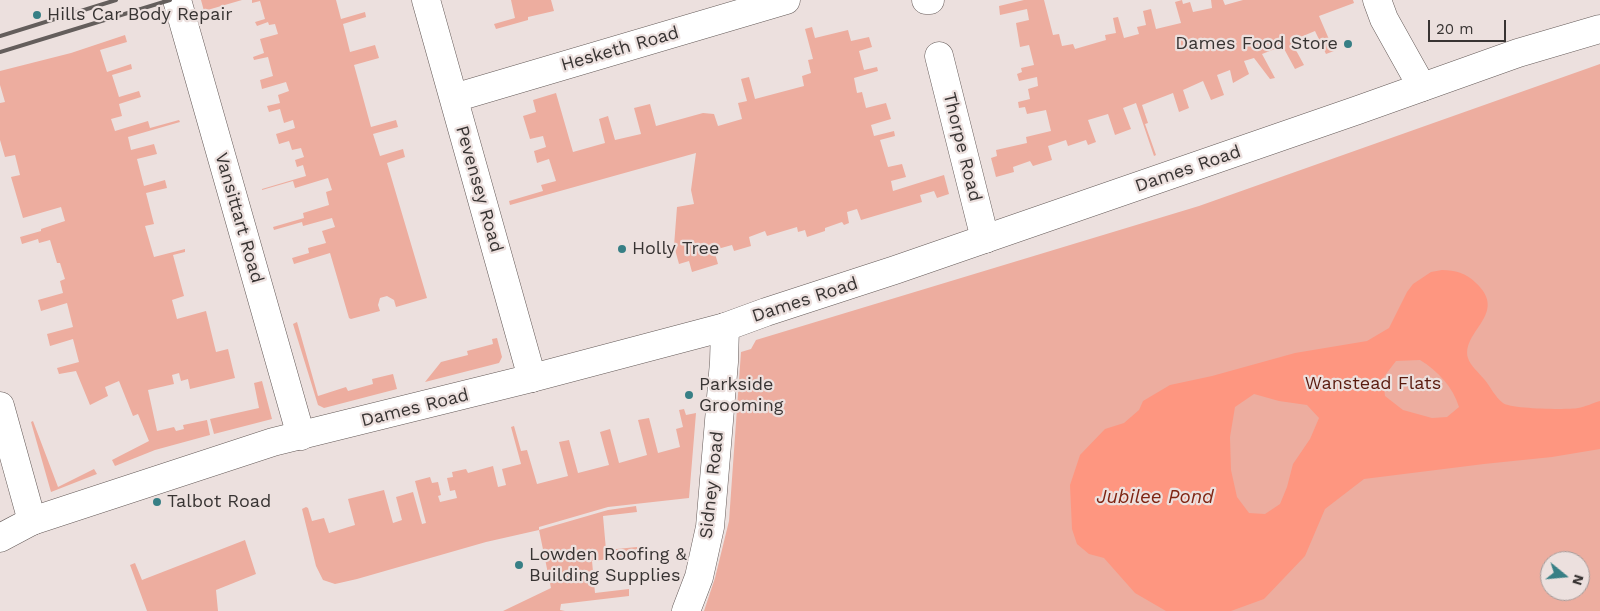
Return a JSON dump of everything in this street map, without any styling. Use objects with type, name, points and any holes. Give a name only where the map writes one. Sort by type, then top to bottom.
[{"type":"street","name":"Vansittart Road","points":[[177,0],[301,436]]},
{"type":"street","name":"Pevensey Road","points":[[426,0],[532,378]]},
{"type":"street","name":"Hesketh Road","points":[[454,98],[786,0]]},
{"type":"street","points":[[1377,0],[1384,19],[1422,87]]},
{"type":"street","name":"Dames Road","points":[[0,538],[32,521],[273,442],[532,378],[725,327],[985,239],[1518,53],[1600,29]]},
{"type":"street","name":"Thorpe Road","points":[[940,56],[985,239]]},
{"type":"street","name":"Sidney Road","points":[[686,611],[699,577],[710,527],[724,362],[725,327]]},
{"type":"street","points":[[0,406],[32,521]]},
{"type":"green space","points":[[201,0],[242,0],[204,11]]},
{"type":"green space","points":[[252,0],[336,0],[341,19],[365,12],[366,17],[343,24],[350,52],[375,45],[379,58],[354,65],[371,127],[396,120],[398,127],[373,134],[380,156],[403,149],[405,157],[387,163],[427,298],[396,307],[394,300],[387,296],[380,298],[378,305],[380,311],[351,319],[349,318],[330,253],[294,264],[292,258],[309,253],[308,248],[326,243],[322,231],[335,227],[332,218],[303,226],[302,222],[274,230],[273,227],[304,218],[303,213],[329,205],[326,192],[332,190],[328,178],[295,188],[293,181],[262,190],[306,176],[303,165],[297,167],[295,160],[304,157],[301,148],[292,150],[289,141],[279,144],[276,134],[295,128],[293,120],[284,123],[280,109],[269,112],[267,106],[280,103],[278,95],[289,91],[286,82],[262,89],[260,80],[273,76],[268,57],[254,60],[253,57],[264,53],[260,39],[278,34],[275,24],[269,25],[268,22],[257,26],[255,22],[265,19],[260,1],[252,3]]},
{"type":"green space","points":[[511,0],[551,0],[554,11],[528,17],[528,20],[496,29],[494,24],[515,18]]},
{"type":"green space","points":[[1024,0],[1044,0],[1053,35],[1059,34],[1062,46],[1073,44],[1075,49],[1106,40],[1105,35],[1116,33],[1113,18],[1118,17],[1124,38],[1139,34],[1137,27],[1146,25],[1143,11],[1151,9],[1156,29],[1181,23],[1175,2],[1182,0],[1183,4],[1190,2],[1193,12],[1212,8],[1211,0],[1223,0],[1225,5],[1243,0],[1353,0],[1354,3],[1319,16],[1334,51],[1326,54],[1315,31],[1291,41],[1304,65],[1295,69],[1282,45],[1262,54],[1275,78],[1270,79],[1254,58],[1244,61],[1249,74],[1233,83],[1230,70],[1217,75],[1224,95],[1211,100],[1203,81],[1183,90],[1189,108],[1179,112],[1173,93],[1142,105],[1148,123],[1145,124],[1156,155],[1154,156],[1136,103],[1123,108],[1131,129],[1115,135],[1108,114],[1088,120],[1096,142],[1088,145],[1086,140],[1068,146],[1066,140],[1048,146],[1052,160],[1033,166],[1030,161],[1013,167],[1014,172],[996,177],[991,158],[997,156],[996,150],[1027,143],[1026,137],[1051,131],[1046,110],[1027,114],[1025,107],[1019,108],[1018,102],[1030,99],[1028,89],[1038,86],[1037,77],[1019,81],[1017,74],[1022,72],[1021,68],[1034,65],[1029,45],[1020,47],[1016,23],[1029,20],[1027,9],[1000,15],[999,6]]},
{"type":"green space","points":[[812,27],[815,38],[848,30],[851,41],[869,37],[872,47],[859,51],[864,70],[877,67],[878,71],[854,78],[857,93],[862,92],[866,108],[886,103],[891,119],[871,125],[874,136],[894,131],[895,136],[880,140],[888,167],[902,164],[906,177],[891,181],[893,191],[944,175],[949,194],[937,198],[934,191],[920,195],[922,202],[861,220],[857,209],[847,212],[849,223],[844,225],[842,222],[825,228],[825,231],[807,237],[805,230],[798,232],[797,227],[767,236],[765,231],[749,237],[751,246],[734,251],[732,245],[714,250],[718,264],[692,272],[689,261],[679,264],[674,246],[677,207],[694,204],[691,190],[696,153],[510,205],[509,201],[543,191],[541,185],[556,181],[549,159],[537,163],[534,151],[546,147],[543,136],[530,139],[523,116],[536,112],[533,100],[556,93],[573,152],[605,143],[599,119],[608,116],[615,140],[641,134],[634,108],[650,104],[656,126],[703,113],[714,114],[718,126],[742,119],[738,103],[747,101],[741,79],[749,77],[755,99],[804,86],[802,76],[811,73],[808,60],[813,59],[805,29]]},
{"type":"green space","points":[[125,35],[127,42],[100,50],[107,72],[131,64],[132,69],[112,75],[119,97],[139,91],[141,97],[119,104],[122,116],[111,119],[115,131],[148,121],[150,128],[179,120],[180,122],[128,137],[131,150],[154,144],[157,154],[137,159],[144,186],[165,180],[167,188],[146,193],[154,224],[145,226],[154,257],[185,249],[185,252],[173,255],[184,296],[172,300],[177,319],[206,311],[216,352],[228,349],[235,378],[190,389],[188,379],[181,381],[179,373],[172,375],[174,384],[148,390],[157,431],[174,427],[176,431],[184,429],[183,425],[207,420],[210,435],[155,450],[115,466],[112,460],[149,441],[138,414],[133,416],[119,381],[105,387],[108,396],[90,405],[76,371],[59,374],[57,368],[79,362],[73,339],[50,346],[47,334],[73,327],[67,303],[41,311],[38,300],[63,293],[60,281],[65,279],[60,263],[57,263],[50,240],[39,243],[38,239],[22,244],[20,237],[65,221],[61,207],[23,218],[11,177],[20,175],[15,155],[5,157],[0,140],[0,103],[5,102],[0,85],[0,71],[71,53]]},
{"type":"green space","name":"Wanstead Flats","points":[[1600,64],[1600,611],[704,611],[715,578],[729,521],[741,352],[751,349],[756,340],[1199,206]]},
{"type":"green space","points":[[297,322],[318,396],[346,387],[348,391],[373,384],[372,379],[393,374],[397,389],[324,408],[318,405],[293,324]]},
{"type":"green space","points":[[497,338],[502,357],[499,363],[425,382],[441,362],[468,355],[467,351],[493,344],[492,339]]},
{"type":"green space","points":[[262,381],[272,419],[214,434],[210,419],[259,408],[254,383]]},
{"type":"green space","points":[[684,409],[686,415],[696,413],[689,498],[608,507],[539,527],[539,530],[486,542],[335,584],[323,580],[316,566],[302,509],[308,508],[312,521],[324,518],[329,533],[355,525],[348,499],[384,490],[393,523],[402,520],[396,497],[413,492],[422,524],[426,523],[415,481],[430,477],[432,483],[438,482],[441,495],[438,496],[440,502],[457,498],[455,490],[450,491],[447,478],[453,477],[452,472],[466,469],[468,473],[493,466],[498,487],[506,485],[502,469],[521,464],[511,427],[514,426],[521,451],[527,450],[537,484],[568,476],[559,442],[569,440],[578,473],[609,465],[600,432],[610,429],[619,463],[647,455],[638,420],[649,418],[658,453],[680,447],[676,429],[683,427],[679,410]]},
{"type":"green space","points":[[33,421],[58,487],[94,469],[97,474],[51,492],[31,422]]},
{"type":"green space","points":[[636,506],[637,512],[603,516],[606,550],[637,547],[638,552],[625,553],[626,557],[592,561],[595,593],[629,589],[629,596],[561,604],[560,610],[565,611],[503,611],[551,588],[539,530],[608,510]]},
{"type":"green space","points":[[245,540],[256,574],[216,590],[218,611],[147,611],[130,565],[135,563],[142,580]]},
{"type":"water","name":"Jubilee Pond","points":[[1442,270],[1460,273],[1476,283],[1485,294],[1488,304],[1486,313],[1471,339],[1468,348],[1468,358],[1500,401],[1516,407],[1572,409],[1600,401],[1600,449],[1552,457],[1364,479],[1325,509],[1305,556],[1264,599],[1231,611],[1166,611],[1135,593],[1104,558],[1089,554],[1077,544],[1072,529],[1070,485],[1080,455],[1105,429],[1124,423],[1139,410],[1143,401],[1170,385],[1212,376],[1295,353],[1367,341],[1389,328],[1413,284],[1431,272]],"holes":[[[1420,360],[1433,369],[1453,393],[1459,407],[1447,417],[1432,418],[1403,410],[1385,396],[1383,378],[1396,361]],[[1254,394],[1279,401],[1307,405],[1319,418],[1310,439],[1293,464],[1280,504],[1265,514],[1249,513],[1237,497],[1231,470],[1230,437],[1235,407]]]},
{"type":"railway","points":[[0,36],[116,0]]},
{"type":"railway","points":[[0,52],[170,0]]},
{"type":"place","name":"Hills Car Body Repair","points":[[37,15]]},
{"type":"place","name":"Dames Food Store","points":[[1348,44]]},
{"type":"place","name":"Holly Tree","points":[[622,249]]},
{"type":"place","name":"Parkside Grooming","points":[[689,395]]},
{"type":"place","name":"Talbot Road","points":[[157,502]]},
{"type":"place","name":"Lowden Roofing & Building Supplies","points":[[519,565]]}]
